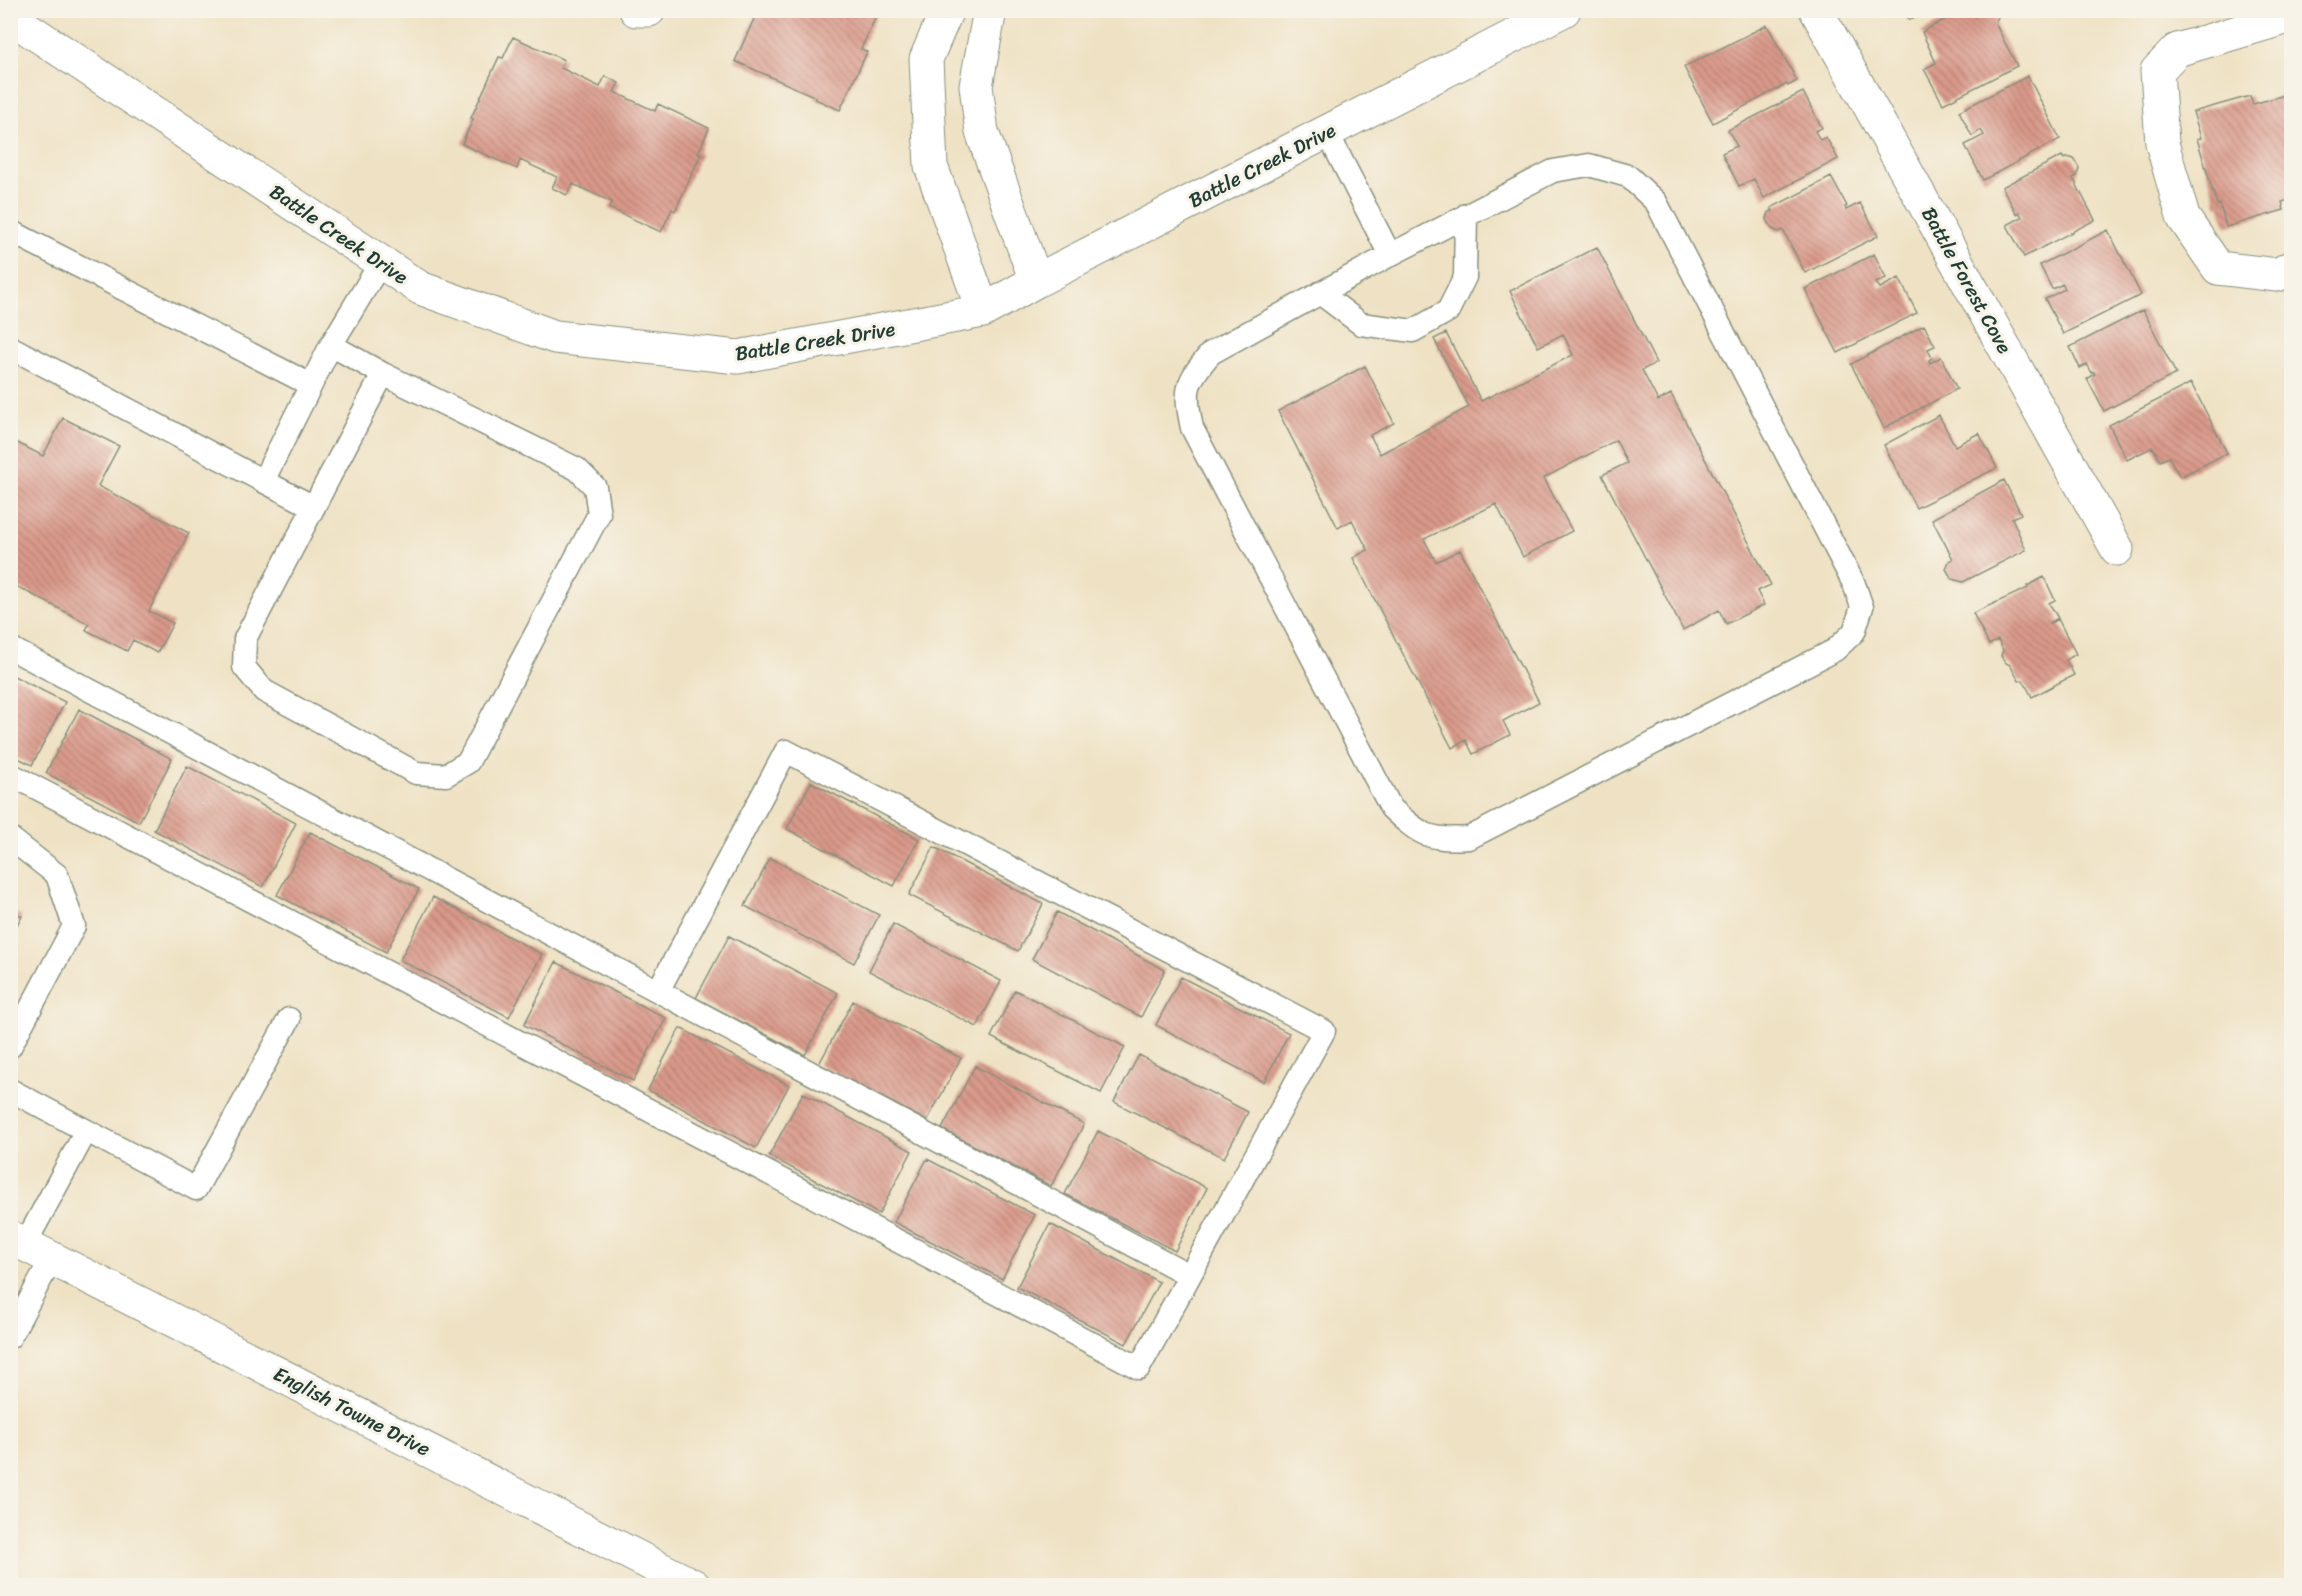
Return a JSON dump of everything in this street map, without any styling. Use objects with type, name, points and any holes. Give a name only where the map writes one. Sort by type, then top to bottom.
[{"type":"street","points":[[636,10],[649,10]]},
{"type":"street","points":[[947,10],[926,59],[931,165],[983,312]]},
{"type":"street","points":[[990,10],[976,86],[982,132],[1036,281]]},
{"type":"street","name":"Battle Creek Drive","points":[[10,17],[420,288],[555,337],[738,357],[983,312],[1036,281],[1564,10]]},
{"type":"street","name":"Battle Forest Cove","points":[[1816,10],[2117,549]]},
{"type":"street","points":[[2292,16],[2177,50],[2157,71],[2162,143],[2183,217],[2218,268],[2277,275],[2292,267]]},
{"type":"street","name":"English Towne Drive","points":[[29,1246],[694,1586]]},
{"type":"lane","points":[[1327,132],[1390,255]]},
{"type":"lane","points":[[1589,165],[1628,176],[1656,202],[1854,584],[1862,607],[1854,632],[1835,650],[1469,838],[1442,840],[1413,829],[1391,808],[1192,428],[1186,400],[1192,374],[1211,353],[1466,215],[1553,171],[1589,165]]},
{"type":"lane","points":[[1320,293],[1360,324],[1413,331],[1448,311],[1465,277],[1466,215]]},
{"type":"lane","points":[[10,231],[311,385]]},
{"type":"lane","points":[[263,481],[331,345],[381,262]]},
{"type":"lane","points":[[331,345],[383,374],[577,469],[595,487],[598,514],[468,762],[446,775],[416,773],[264,691],[244,667],[245,639],[383,374]]},
{"type":"lane","points":[[10,347],[314,507]]},
{"type":"lane","points":[[10,648],[1190,1275]]},
{"type":"lane","points":[[10,774],[1139,1368],[1324,1031],[786,751],[658,991]]},
{"type":"lane","points":[[10,838],[57,875],[74,926],[10,1047]]},
{"type":"lane","points":[[10,1090],[196,1190],[289,1018]]},
{"type":"lane","points":[[10,1337],[29,1246],[86,1131]]},
{"type":"building","points":[[758,10],[891,10],[888,16],[878,12],[861,49],[867,52],[840,110],[735,61]]},
{"type":"building","points":[[1904,10],[1928,10],[1909,20]]},
{"type":"building","points":[[1962,10],[1999,10],[2000,13],[1995,23],[2017,66],[1943,104],[1924,69],[1936,63],[1922,32]]},
{"type":"building","points":[[1767,25],[1797,81],[1713,123],[1684,67]]},
{"type":"building","points":[[513,37],[564,60],[561,68],[600,87],[605,76],[619,83],[614,92],[655,111],[658,104],[709,128],[698,153],[701,154],[675,211],[672,209],[661,232],[609,208],[612,202],[573,184],[567,195],[552,188],[557,177],[520,160],[517,169],[462,144],[473,119],[471,118],[499,57],[503,58]]},
{"type":"building","points":[[2028,76],[2060,139],[1983,180],[1965,145],[1984,135],[1981,130],[1972,136],[1959,111]]},
{"type":"building","points":[[1803,92],[1822,128],[1815,131],[1820,140],[1826,137],[1838,159],[1764,198],[1754,179],[1739,186],[1722,153],[1737,146],[1728,130]]},
{"type":"building","points":[[2292,93],[2292,199],[2282,202],[2284,210],[2226,227],[2197,139],[2201,138],[2193,112],[2250,96],[2253,104]]},
{"type":"building","points":[[2062,156],[2064,159],[2067,157],[2074,159],[2079,168],[2077,176],[2073,178],[2095,220],[2024,257],[2007,225],[2022,217],[2019,212],[2017,214],[2002,187]]},
{"type":"building","points":[[1831,177],[1847,206],[1846,210],[1860,203],[1878,236],[1805,273],[1783,230],[1779,232],[1772,229],[1767,219],[1769,212],[1773,211],[1771,208]]},
{"type":"building","points":[[2108,230],[2141,295],[2063,334],[2045,299],[2065,289],[2063,284],[2052,289],[2040,265]]},
{"type":"building","points":[[1597,247],[1656,363],[1642,370],[1658,401],[1671,394],[1771,585],[1757,591],[1764,605],[1726,624],[1719,610],[1683,630],[1602,475],[1627,463],[1616,440],[1544,478],[1572,531],[1523,557],[1496,504],[1424,539],[1436,562],[1460,550],[1539,702],[1503,721],[1510,735],[1473,754],[1466,740],[1452,748],[1353,558],[1368,550],[1352,520],[1338,528],[1278,411],[1365,366],[1394,423],[1370,435],[1380,454],[1469,407],[1434,339],[1446,333],[1481,401],[1573,355],[1563,334],[1538,347],[1510,291]]},
{"type":"building","points":[[1874,254],[1886,278],[1876,283],[1880,288],[1899,278],[1917,313],[1838,353],[1805,289]]},
{"type":"building","points":[[2143,310],[2176,374],[2104,411],[2087,379],[2095,374],[2094,372],[2092,373],[2087,364],[2080,368],[2070,347]]},
{"type":"building","points":[[1924,325],[1935,346],[1928,349],[1932,358],[1929,360],[1930,363],[1941,357],[1957,389],[1884,428],[1851,364]]},
{"type":"building","points":[[2191,383],[2227,453],[2180,477],[2169,457],[2160,461],[2153,447],[2127,460],[2109,425]]},
{"type":"building","points":[[1939,415],[1955,446],[1979,433],[1997,468],[1916,508],[1884,445]]},
{"type":"building","points":[[63,418],[119,446],[98,486],[189,533],[149,611],[173,623],[157,653],[133,640],[127,651],[86,630],[89,624],[10,583],[10,439],[43,456]]},
{"type":"building","points":[[2004,480],[2021,514],[2012,518],[2026,550],[1963,582],[1952,579],[1946,569],[1949,561],[1953,559],[1932,519]]},
{"type":"building","points":[[2044,577],[2055,600],[2049,603],[2058,618],[2048,624],[2058,619],[2076,654],[2066,660],[2074,675],[2032,697],[2023,680],[2019,681],[2010,665],[2001,656],[2003,650],[1998,640],[1989,645],[1973,613],[2028,588],[2027,586]]},
{"type":"building","points":[[10,674],[65,702],[32,765],[10,754]]},
{"type":"building","points":[[79,709],[172,759],[139,822],[46,773]]},
{"type":"building","points":[[187,766],[296,823],[263,887],[154,830]]},
{"type":"building","points":[[811,782],[919,839],[894,886],[787,829]]},
{"type":"building","points":[[310,832],[419,889],[386,952],[277,895]]},
{"type":"building","points":[[934,847],[1043,904],[1018,951],[909,895]]},
{"type":"building","points":[[770,858],[879,915],[854,963],[745,906]]},
{"type":"building","points":[[433,897],[542,954],[509,1017],[400,960]]},
{"type":"building","points":[[10,910],[22,916],[10,937]]},
{"type":"building","points":[[1057,912],[1165,970],[1141,1017],[1032,959]]},
{"type":"building","points":[[893,924],[1001,981],[977,1027],[869,971]]},
{"type":"building","points":[[729,936],[838,993],[805,1055],[696,998]]},
{"type":"building","points":[[556,962],[666,1018],[633,1081],[524,1025]]},
{"type":"building","points":[[1181,977],[1289,1033],[1264,1082],[1156,1025]]},
{"type":"building","points":[[1015,990],[1125,1047],[1101,1093],[991,1037]]},
{"type":"building","points":[[853,1001],[961,1058],[927,1121],[819,1064]]},
{"type":"building","points":[[680,1028],[789,1085],[756,1148],[648,1090]]},
{"type":"building","points":[[1139,1055],[1248,1112],[1224,1158],[1114,1102]]},
{"type":"building","points":[[975,1066],[1084,1124],[1051,1186],[942,1129]]},
{"type":"building","points":[[803,1093],[912,1151],[879,1214],[769,1156]]},
{"type":"building","points":[[1098,1131],[1207,1188],[1175,1251],[1065,1194]]},
{"type":"building","points":[[927,1159],[1035,1215],[1002,1279],[894,1222]]},
{"type":"building","points":[[1050,1224],[1159,1282],[1126,1344],[1017,1287]]}]
